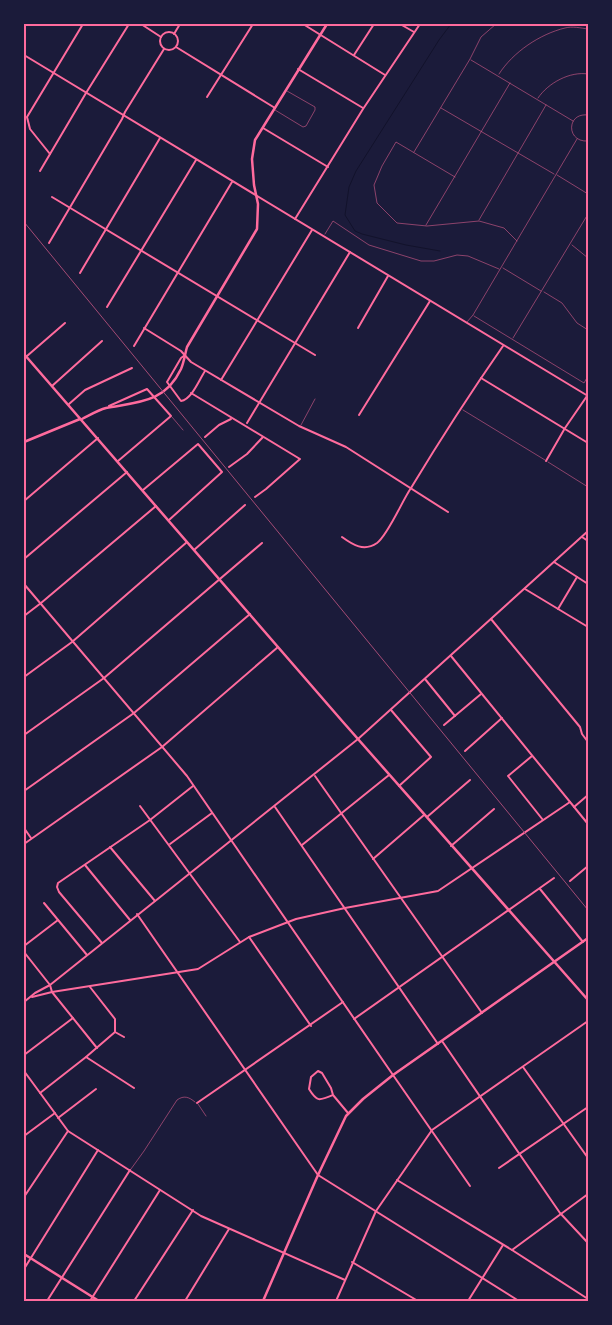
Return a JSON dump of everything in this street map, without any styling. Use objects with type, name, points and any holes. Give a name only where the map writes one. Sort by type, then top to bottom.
[{"type":"main road","points":[[24,442],[107,408],[135,404],[150,399],[165,390],[172,383],[181,368],[187,347],[256,231],[258,211],[252,152],[255,140],[326,24]]},
{"type":"main road","points":[[24,354],[82,418],[471,869],[588,1000]]},
{"type":"main road","points":[[263,1301],[318,1175],[348,1113],[363,1098],[588,938]]},
{"type":"main road","points":[[24,1254],[99,1301]]},
{"type":"street","points":[[50,154],[30,128],[27,120],[53,72],[83,24]]},
{"type":"street","points":[[40,171],[129,24]]},
{"type":"street","points":[[141,24],[161,37]]},
{"type":"street","points":[[174,34],[180,24]]},
{"type":"street","points":[[207,98],[253,24]]},
{"type":"street","points":[[303,24],[385,75]]},
{"type":"street","points":[[354,55],[374,24]]},
{"type":"street","points":[[400,24],[414,32]]},
{"type":"street","points":[[295,219],[363,109],[420,24]]},
{"type":"street","points":[[174,34],[166,33],[161,37],[160,44],[164,49],[171,50],[176,47]]},
{"type":"street","points":[[174,34],[177,40],[176,47]]},
{"type":"street","points":[[176,47],[274,109]]},
{"type":"street","points":[[49,243],[164,49]]},
{"type":"street","points":[[24,55],[588,396],[565,428],[546,461]]},
{"type":"street","points":[[298,69],[363,109]]},
{"type":"street","points":[[263,128],[328,167]]},
{"type":"street","points":[[80,273],[160,138]]},
{"type":"street","points":[[107,308],[196,160]]},
{"type":"street","points":[[134,346],[232,182]]},
{"type":"street","points":[[52,197],[315,355]]},
{"type":"street","points":[[221,380],[312,229]]},
{"type":"street","points":[[247,423],[350,252]]},
{"type":"street","points":[[358,328],[388,276]]},
{"type":"street","points":[[359,415],[430,301]]},
{"type":"street","points":[[27,357],[65,323]]},
{"type":"street","points":[[144,328],[181,350],[191,362],[300,426],[346,446],[448,512]]},
{"type":"street","points":[[52,386],[102,341]]},
{"type":"street","points":[[342,537],[356,546],[364,548],[376,544],[382,539],[410,489],[504,345]]},
{"type":"street","points":[[185,355],[181,358],[167,381],[167,384],[183,402],[205,370]]},
{"type":"street","points":[[68,404],[85,390],[132,368]]},
{"type":"street","points":[[481,378],[588,443]]},
{"type":"street","points":[[107,408],[148,388],[171,416],[118,461]]},
{"type":"street","points":[[191,393],[300,459],[255,497]]},
{"type":"street","points":[[205,437],[219,424],[232,418]]},
{"type":"street","points":[[229,467],[247,454],[263,437]]},
{"type":"street","points":[[24,501],[98,438]]},
{"type":"street","points":[[143,490],[198,444],[222,472],[169,520]]},
{"type":"street","points":[[24,559],[127,472]]},
{"type":"street","points":[[194,550],[244,505]]},
{"type":"street","points":[[24,616],[156,506]]},
{"type":"street","points":[[24,1002],[34,993],[50,985],[358,739],[588,531]]},
{"type":"street","points":[[582,537],[588,541]]},
{"type":"street","points":[[24,677],[72,642],[188,542]]},
{"type":"street","points":[[24,734],[104,678],[262,543]]},
{"type":"street","points":[[554,562],[588,584]]},
{"type":"street","points":[[558,609],[577,577]]},
{"type":"street","points":[[24,584],[187,776],[470,1186]]},
{"type":"street","points":[[525,589],[588,626]]},
{"type":"street","points":[[24,791],[134,713],[250,614]]},
{"type":"street","points":[[491,620],[580,727],[582,734],[588,742]]},
{"type":"street","points":[[24,844],[162,747],[278,647]]},
{"type":"street","points":[[451,656],[588,824]]},
{"type":"street","points":[[425,679],[455,716]]},
{"type":"street","points":[[444,724],[482,693]]},
{"type":"street","points":[[391,710],[432,757],[399,786]]},
{"type":"street","points":[[465,751],[502,718]]},
{"type":"street","points":[[532,756],[508,776],[543,820]]},
{"type":"street","points":[[314,775],[482,1013]]},
{"type":"street","points":[[302,845],[389,775]]},
{"type":"street","points":[[373,859],[470,780]]},
{"type":"street","points":[[102,943],[59,892],[57,885],[150,820],[193,786]]},
{"type":"street","points":[[574,807],[588,794]]},
{"type":"street","points":[[30,997],[198,969],[249,937],[302,917],[438,891],[570,802]]},
{"type":"street","points":[[140,806],[240,942]]},
{"type":"street","points":[[274,806],[438,1044]]},
{"type":"street","points":[[451,846],[494,809]]},
{"type":"street","points":[[169,845],[212,813]]},
{"type":"street","points":[[24,828],[31,838]]},
{"type":"street","points":[[110,847],[155,901]]},
{"type":"street","points":[[85,865],[130,920]]},
{"type":"street","points":[[570,881],[588,866]]},
{"type":"street","points":[[354,1019],[554,878]]},
{"type":"street","points":[[540,889],[582,942]]},
{"type":"street","points":[[44,903],[87,955]]},
{"type":"street","points":[[138,914],[318,1175],[519,1301]]},
{"type":"street","points":[[24,946],[58,920]]},
{"type":"street","points":[[249,937],[310,1026]]},
{"type":"street","points":[[24,952],[50,985],[52,992],[98,1048]]},
{"type":"street","points":[[40,1093],[98,1048],[115,1032],[115,1019],[90,987]]},
{"type":"street","points":[[197,1103],[343,1002]]},
{"type":"street","points":[[24,1055],[73,1018]]},
{"type":"street","points":[[336,1301],[376,1211],[432,1130],[588,1021]]},
{"type":"street","points":[[115,1032],[124,1037]]},
{"type":"street","points":[[442,1041],[560,1213],[588,1243]]},
{"type":"street","points":[[86,1057],[134,1088]]},
{"type":"street","points":[[523,1067],[588,1158]]},
{"type":"street","points":[[24,1072],[68,1131],[201,1216],[345,1280]]},
{"type":"street","points":[[333,1095],[322,1100],[314,1097],[309,1089],[311,1077],[318,1072],[322,1073],[332,1088],[333,1095],[348,1113]]},
{"type":"street","points":[[58,1118],[96,1089]]},
{"type":"street","points":[[499,1168],[588,1107]]},
{"type":"street","points":[[24,1135],[55,1113]]},
{"type":"street","points":[[24,1197],[68,1131]]},
{"type":"street","points":[[24,1269],[98,1150]]},
{"type":"street","points":[[47,1301],[130,1170]]},
{"type":"street","points":[[397,1180],[588,1299]]},
{"type":"street","points":[[90,1301],[160,1190]]},
{"type":"street","points":[[512,1250],[588,1194]]},
{"type":"street","points":[[134,1301],[192,1210]]},
{"type":"street","points":[[185,1301],[229,1229]]},
{"type":"street","points":[[468,1301],[503,1245]]},
{"type":"street","points":[[352,1262],[418,1301]]},
{"type":"lane","points":[[414,152],[442,108],[481,37],[496,24]]},
{"type":"lane","points":[[499,75],[519,52],[538,38],[566,27],[588,29]]},
{"type":"lane","points":[[470,59],[573,121]]},
{"type":"lane","points":[[537,99],[553,84],[568,76],[588,74]]},
{"type":"lane","points":[[425,226],[510,83]]},
{"type":"lane","points":[[274,109],[303,127],[310,118],[315,107],[286,90]]},
{"type":"lane","points":[[479,221],[546,105]]},
{"type":"lane","points":[[442,108],[588,194]]},
{"type":"lane","points":[[588,115],[580,115],[573,121],[572,131],[577,139],[588,140]]},
{"type":"lane","points":[[466,322],[473,316],[577,139]]},
{"type":"lane","points":[[455,177],[396,142],[382,166],[374,185],[377,203],[397,223],[425,226],[479,221],[504,228],[517,241]]},
{"type":"lane","points":[[512,338],[588,214]]},
{"type":"lane","points":[[324,236],[333,221],[369,245],[421,262],[457,255],[468,256],[500,269]]},
{"type":"lane","points":[[571,244],[588,258]]},
{"type":"lane","points":[[502,267],[562,303],[577,323],[588,330]]},
{"type":"lane","points":[[473,316],[584,383],[588,376]]},
{"type":"lane","points":[[300,426],[315,399]]},
{"type":"lane","points":[[462,409],[588,487]]},
{"type":"lane","points":[[171,416],[183,430]]},
{"type":"lane","points":[[130,1170],[179,1098],[187,1097],[197,1103],[206,1116]]},
{"type":"waterway","points":[[440,251],[362,234],[355,231],[345,215],[349,187],[356,171],[451,24]]},
{"type":"railway","points":[[24,222],[588,910]]}]
